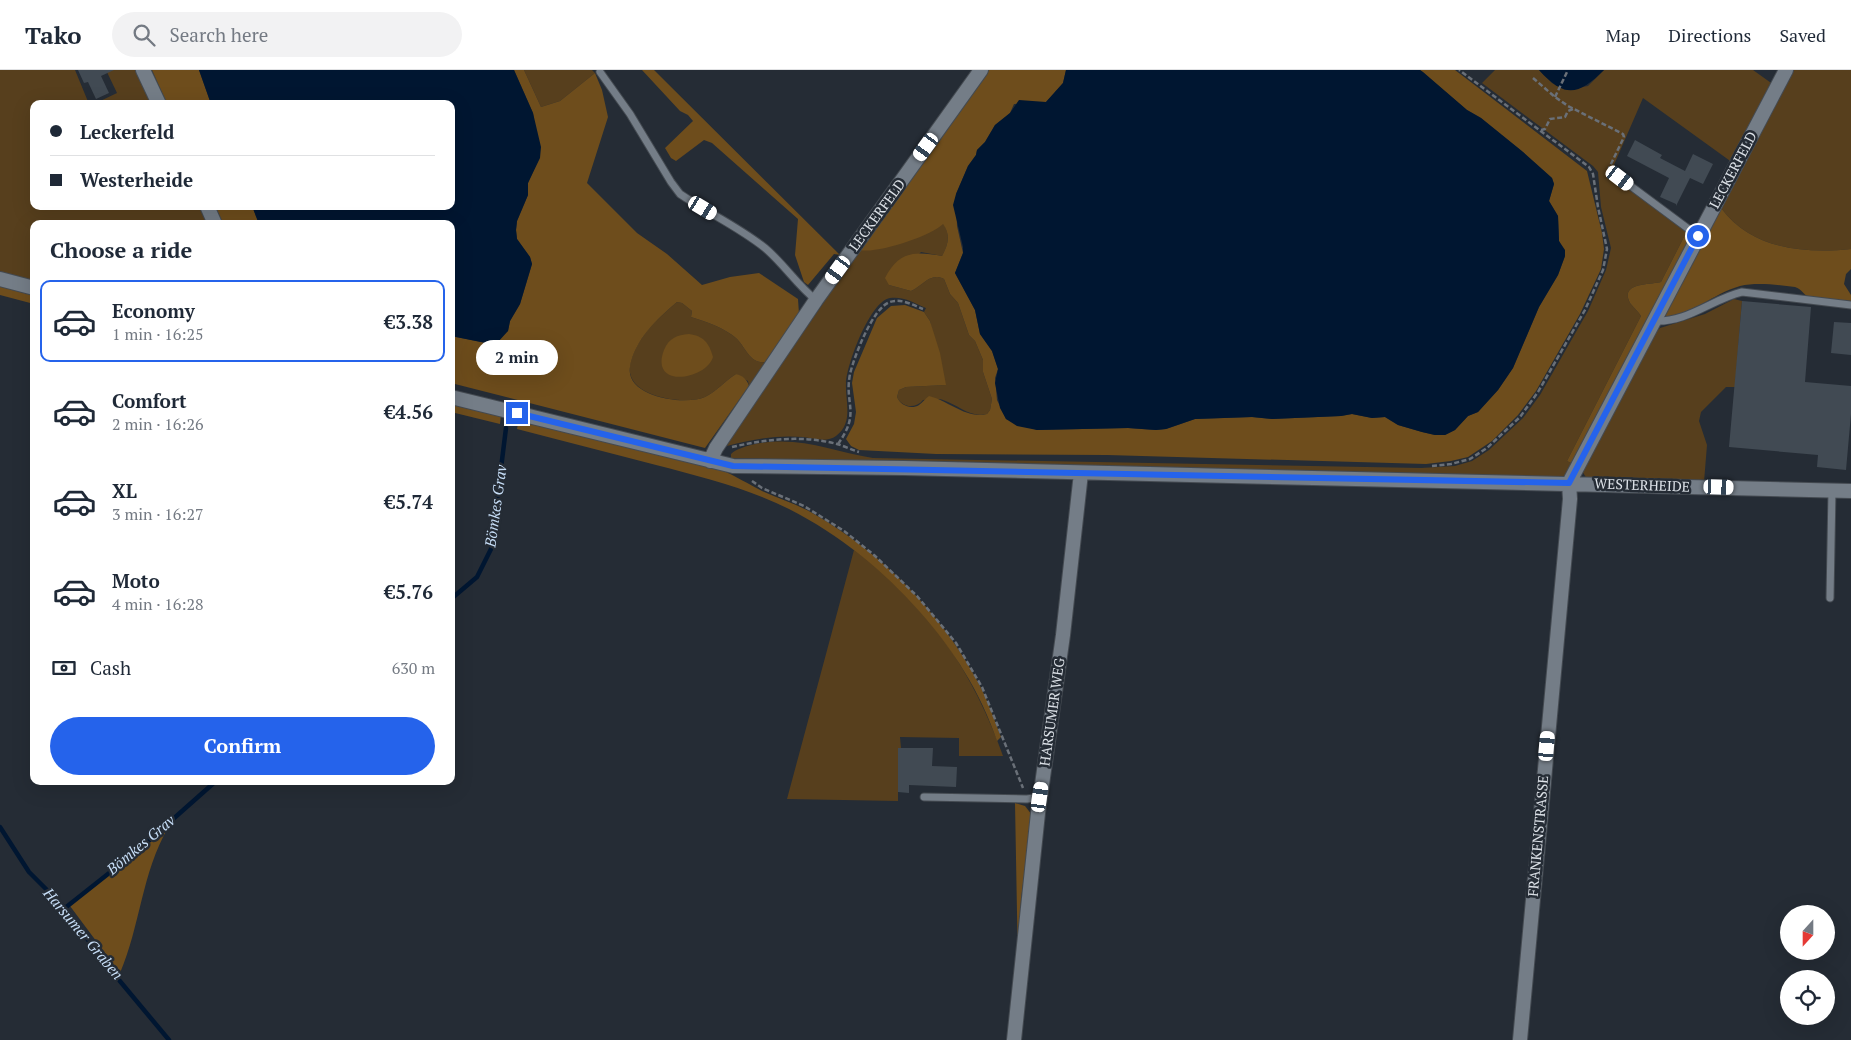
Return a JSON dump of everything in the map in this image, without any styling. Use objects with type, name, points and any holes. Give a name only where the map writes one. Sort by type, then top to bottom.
[{"type":"street","points":[[143,70],[158,100]]},
{"type":"street","name":"LECKERFELD","points":[[710,461],[716,448],[816,300],[981,70]]},
{"type":"street","name":"LECKERFELD","points":[[1569,483],[1786,70]]},
{"type":"street","points":[[0,279],[30,287]]},
{"type":"street","name":"WESTERHEIDE","points":[[455,398],[733,466],[1851,490]]},
{"type":"street","name":"HARSUMER WEG","points":[[1014,1040],[1033,798],[1063,635],[1081,473]]},
{"type":"street","name":"FRANKENSTRASSE","points":[[1520,1040],[1569,509],[1569,483]]},
{"type":"lane","points":[[600,72],[630,114],[680,194],[764,248],[785,267],[804,291],[816,300]]},
{"type":"lane","points":[[1620,178],[1698,236]]},
{"type":"lane","points":[[1653,322],[1665,322],[1704,309],[1731,295],[1742,292],[1851,305]]},
{"type":"lane","points":[[1830,598],[1832,490]]},
{"type":"lane","points":[[924,797],[1033,798]]},
{"type":"path","points":[[1430,466],[1452,464],[1470,459],[1487,448],[1520,417],[1538,392],[1585,310],[1603,270],[1607,243],[1598,207],[1593,174],[1589,167],[1577,156],[1517,115],[1459,70]]},
{"type":"path","points":[[1555,97],[1567,72]]},
{"type":"path","points":[[1533,78],[1555,97],[1573,109],[1622,134],[1624,138],[1610,168],[1620,178]]},
{"type":"path","points":[[1541,130],[1545,129],[1550,120],[1564,117],[1568,111],[1573,109]]},
{"type":"path","points":[[838,444],[849,424],[852,411],[850,374],[874,316],[881,307],[889,302],[897,301],[923,309]]},
{"type":"path","points":[[716,448],[732,448],[774,439],[790,439],[838,444],[860,453]]},
{"type":"path","points":[[733,466],[762,488],[804,506],[844,531],[874,555],[918,596],[956,643],[982,687],[1033,798]]},
{"type":"shaded area","points":[[0,70],[75,70],[87,100],[30,100],[30,210],[204,210],[208,220],[30,220],[30,280],[0,272]]},
{"type":"shaded area","points":[[106,70],[141,70],[154,100],[102,100],[117,93]]},
{"type":"shaded area","points":[[152,70],[199,70],[210,100],[165,100]]},
{"type":"shaded area","points":[[514,70],[524,70],[541,107],[560,101],[595,73],[602,90],[608,117],[587,183],[637,233],[667,254],[702,285],[730,277],[759,273],[798,299],[799,314],[765,362],[756,361],[752,358],[737,339],[727,332],[691,317],[692,311],[682,303],[677,302],[648,330],[637,347],[630,367],[631,377],[637,386],[658,397],[696,400],[709,395],[736,374],[747,381],[749,386],[705,448],[455,384],[455,337],[486,343],[508,331],[510,321],[520,304],[532,264],[530,257],[517,239],[516,230],[517,221],[528,195],[528,183],[539,158],[533,113]]},
{"type":"shaded area","points":[[524,70],[592,70],[595,73],[560,101],[541,107]]},
{"type":"shaded area","points":[[642,70],[654,70],[840,255],[834,254],[808,285],[804,282],[795,255],[798,219],[712,143],[704,140],[676,161],[671,158],[665,148],[693,121],[688,115],[680,111]]},
{"type":"shaded area","points":[[986,70],[1066,70],[1063,83],[1046,102],[1014,104],[1010,113],[995,125],[985,142],[977,150],[956,194],[957,226],[963,253],[955,273],[975,310],[980,334],[992,351],[998,369],[995,378],[997,400],[1006,419],[1037,430],[1128,428],[1156,430],[1166,429],[1195,419],[1252,417],[1272,419],[1352,414],[1372,418],[1385,417],[1398,425],[1435,435],[1445,435],[1455,430],[1468,416],[1478,412],[1498,390],[1513,368],[1539,307],[1558,275],[1565,256],[1559,241],[1558,216],[1549,201],[1554,184],[1552,178],[1523,152],[1481,118],[1467,110],[1420,70],[1455,70],[1587,171],[1602,233],[1604,249],[1601,269],[1580,314],[1536,391],[1518,415],[1492,441],[1468,457],[1426,464],[1107,455],[936,454],[859,450],[851,446],[846,439],[854,424],[856,412],[852,383],[854,372],[877,318],[891,306],[905,305],[924,312],[930,321],[940,353],[946,385],[906,387],[899,390],[897,397],[901,402],[906,406],[913,407],[919,405],[929,396],[972,414],[987,414],[990,410],[992,399],[983,372],[983,360],[975,341],[969,335],[958,303],[950,294],[944,279],[939,277],[931,278],[911,291],[889,285],[885,278],[896,262],[909,255],[942,256],[948,240],[946,228],[943,224],[916,239],[891,247],[868,251],[860,250]]},
{"type":"shaded area","points":[[1495,70],[1539,70],[1552,83],[1565,90],[1588,86],[1604,70],[1753,70],[1774,85],[1733,163],[1643,98],[1610,174],[1687,231],[1661,282],[1638,286],[1629,291],[1630,303],[1641,316],[1567,461],[1573,464],[1566,478],[731,458],[731,454],[738,449],[751,445],[783,441],[798,442],[873,458],[1421,468],[1455,466],[1472,461],[1489,450],[1523,418],[1540,395],[1588,311],[1606,270],[1611,248],[1601,207],[1598,172],[1593,166],[1482,83]]},
{"type":"shaded area","points":[[1794,70],[1851,70],[1851,249],[1815,250],[1780,246],[1747,232],[1733,222],[1721,208]]},
{"type":"shaded area","points":[[1721,208],[1733,222],[1747,232],[1780,246],[1815,250],[1851,249],[1851,269],[1846,274],[1844,284],[1851,295],[1851,301],[1811,298],[1795,287],[1753,284],[1730,290],[1685,312],[1663,317]]},
{"type":"shaded area","points":[[215,210],[254,210],[257,220],[219,220]]},
{"type":"shaded area","points":[[943,223],[946,227],[948,240],[942,256],[921,252],[889,285],[911,291],[931,278],[939,277],[944,279],[950,294],[958,303],[969,335],[975,341],[983,360],[983,372],[992,399],[990,410],[987,414],[969,413],[941,399],[923,400],[913,406],[899,401],[897,397],[899,390],[906,387],[945,385],[930,321],[924,312],[926,308],[904,299],[890,298],[882,302],[868,321],[850,362],[846,383],[847,418],[842,431],[832,438],[824,440],[803,437],[774,437],[727,446],[731,437],[860,250]]},
{"type":"shaded area","points":[[1687,231],[1690,244],[1573,464],[1567,461],[1641,316],[1630,303],[1629,291],[1638,286],[1661,282]]},
{"type":"shaded area","points":[[0,284],[30,292],[30,303],[0,295]]},
{"type":"shaded area","points":[[1734,299],[1742,301],[1735,387],[1726,387],[1701,412],[1699,421],[1707,445],[1704,482],[1587,479],[1582,471],[1655,333],[1660,328],[1705,314]]},
{"type":"shaded area","points":[[677,302],[682,303],[692,311],[691,317],[727,332],[737,339],[752,358],[756,361],[765,362],[749,386],[748,381],[736,374],[705,397],[696,400],[684,400],[658,397],[646,392],[637,385],[631,377],[630,366],[637,347],[648,330]]},
{"type":"shaded area","points":[[689,334],[702,338],[710,347],[713,357],[708,365],[700,371],[680,377],[671,375],[664,371],[662,362],[664,350],[674,338]]},
{"type":"shaded area","points":[[455,402],[501,414],[500,424],[455,413]]},
{"type":"shaded area","points":[[519,419],[721,470],[762,491],[808,510],[839,530],[887,567],[929,610],[948,634],[979,684],[1001,737],[997,741],[983,706],[965,672],[932,626],[876,568],[826,530],[789,509],[741,489],[517,429]]},
{"type":"shaded area","points":[[854,550],[880,569],[903,591],[945,641],[978,697],[1003,756],[959,756],[959,738],[900,737],[901,748],[898,748],[898,801],[787,799]]},
{"type":"shaded area","points":[[1015,803],[1025,806],[1032,815],[1021,899],[1018,968]]},
{"type":"shaded area","points":[[168,828],[152,863],[127,955],[120,973],[70,906]]},
{"type":"water","points":[[199,70],[514,70],[533,113],[541,147],[540,158],[528,183],[528,195],[517,221],[516,230],[517,239],[530,257],[532,264],[520,304],[510,321],[508,331],[498,342],[491,344],[455,337],[455,220],[257,220],[254,210],[455,210],[455,100],[210,100]]},
{"type":"water","points":[[1066,70],[1420,70],[1423,72],[1467,110],[1481,118],[1523,152],[1552,178],[1554,184],[1549,201],[1558,216],[1559,241],[1565,250],[1565,256],[1558,275],[1539,307],[1513,368],[1498,390],[1478,412],[1468,416],[1455,430],[1445,435],[1435,435],[1398,425],[1385,417],[1372,418],[1352,414],[1272,419],[1252,417],[1195,419],[1166,429],[1156,430],[1128,428],[1037,430],[1017,426],[1006,419],[1000,408],[995,383],[998,369],[992,351],[980,334],[975,310],[955,273],[963,253],[963,247],[953,205],[968,166],[995,125],[1010,113],[1019,100],[1046,102],[1063,83]]},
{"type":"water","points":[[1539,70],[1604,70],[1587,85],[1572,90],[1557,86]]},
{"type":"building","points":[[78,70],[114,70],[101,76],[109,93],[96,99],[88,82],[84,83]]},
{"type":"building","points":[[1635,140],[1662,155],[1660,158],[1685,171],[1693,154],[1713,164],[1703,184],[1690,178],[1676,206],[1676,204],[1660,197],[1669,178],[1627,156]]},
{"type":"building","points":[[1742,301],[1811,307],[1805,382],[1851,386],[1851,414],[1846,470],[1817,467],[1818,455],[1729,447]]},
{"type":"building","points":[[1834,322],[1851,323],[1851,355],[1831,353]]},
{"type":"building","points":[[898,748],[933,748],[932,766],[957,767],[956,787],[909,785],[909,793],[898,792]]},
{"type":"waterway","name":"Bömkes Grav","points":[[455,596],[477,577],[491,549],[506,428]]},
{"type":"waterway","name":"Bömkes Grav","points":[[65,908],[137,851],[211,785]]},
{"type":"waterway","name":"Harsumer Graben","points":[[0,827],[29,872],[65,908],[104,962],[169,1040]]},
{"type":"route","points":[[517,413],[733,466],[1569,483],[1698,236]]}]
